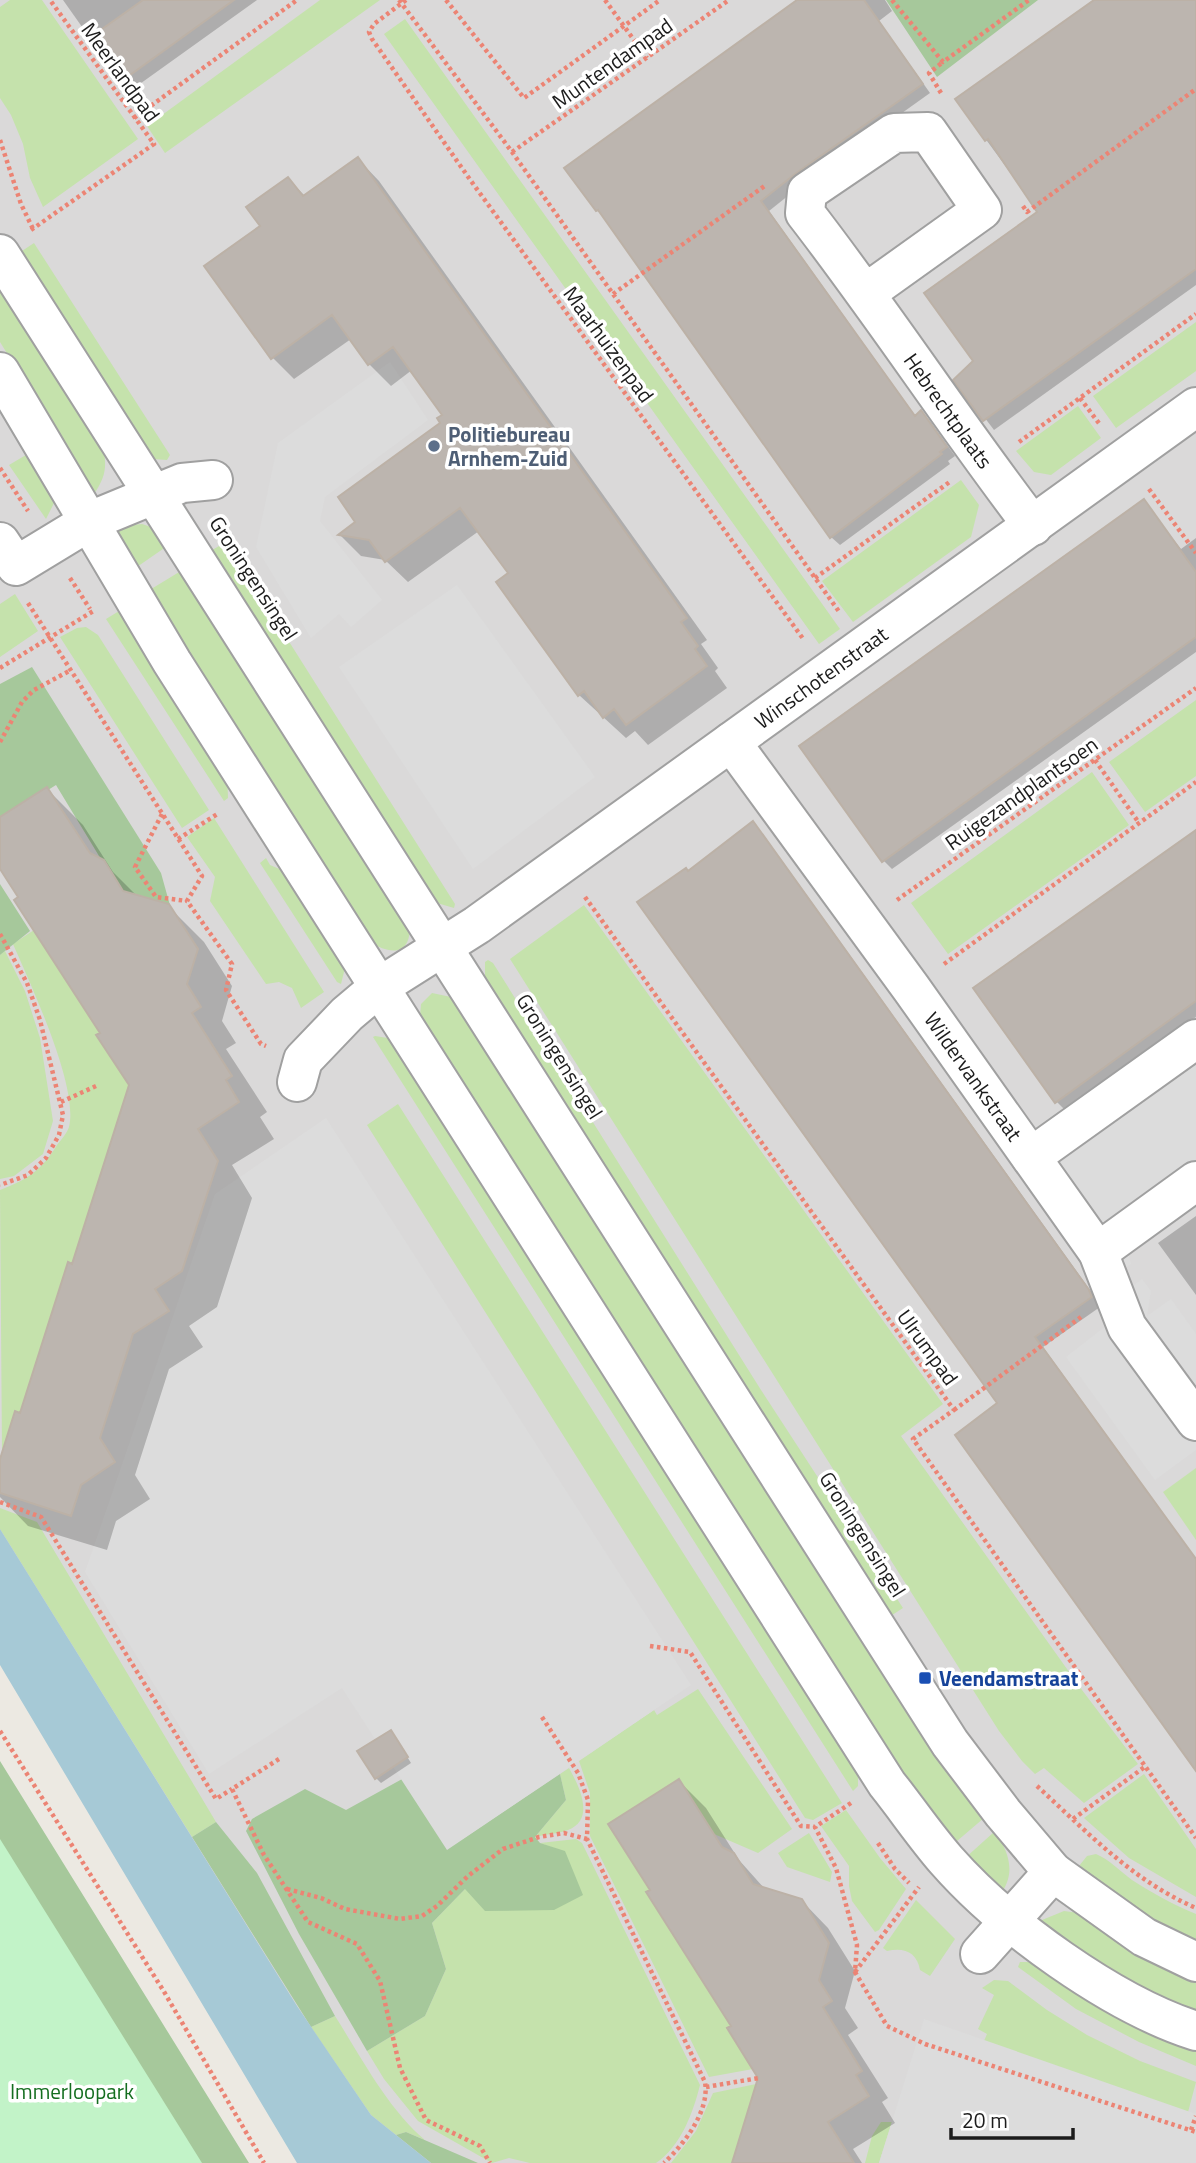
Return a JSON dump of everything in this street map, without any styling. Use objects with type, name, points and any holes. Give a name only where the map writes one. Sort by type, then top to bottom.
[{"type":"street","points":[[807,192],[894,133],[928,132],[982,210],[866,293]]},
{"type":"street","name":"Hebrechtplaats","points":[[807,192],[805,213],[866,293],[982,459],[1033,526]]},
{"type":"street","name":"Groningensingel","points":[[0,254],[444,946],[950,1743],[1003,1813],[1053,1872],[1144,1937],[1196,1962]]},
{"type":"street","points":[[0,372],[172,662],[887,1784],[947,1860],[1009,1921],[1095,1982],[1170,2023],[1196,2031]]},
{"type":"street","name":"Winschotenstraat","points":[[379,987],[477,925],[1196,407]]},
{"type":"street","points":[[0,542],[16,566],[90,521],[182,483],[212,480]]},
{"type":"street","name":"Wildervankstraat","points":[[731,742],[911,988],[1098,1252],[1126,1327],[1196,1421]]},
{"type":"street","points":[[300,1071],[347,1014],[379,987]]},
{"type":"street","points":[[1031,1157],[1196,1039]]},
{"type":"street","points":[[1098,1252],[1196,1181]]},
{"type":"street","points":[[980,1954],[1053,1872]]},
{"type":"path","name":"Meerlandpad","points":[[33,229],[154,145],[50,0]]},
{"type":"path","points":[[134,118],[297,0]]},
{"type":"path","points":[[446,0],[524,98],[660,0]]},
{"type":"path","points":[[605,0],[647,58]]},
{"type":"path","name":"Muntendampad","points":[[512,152],[729,0]]},
{"type":"path","points":[[892,0],[943,62],[1029,0]]},
{"type":"path","points":[[402,1],[864,647]]},
{"type":"path","name":"Maarhuizenpad","points":[[402,1],[374,23],[369,32],[372,39],[471,181],[828,673]]},
{"type":"path","points":[[982,210],[990,224],[1021,203],[1027,212],[1196,89]]},
{"type":"path","points":[[0,140],[21,204],[40,240]]},
{"type":"path","points":[[613,293],[776,178],[807,192]]},
{"type":"path","points":[[815,578],[982,459],[1013,447],[1196,314]]},
{"type":"path","points":[[22,594],[202,876],[187,901]]},
{"type":"path","points":[[0,742],[22,702],[34,690],[71,670]]},
{"type":"path","name":"Ruigezandplantsoen","points":[[863,925],[1196,688]]},
{"type":"path","points":[[1095,760],[1139,823]]},
{"type":"path","points":[[911,988],[1196,782]]},
{"type":"path","points":[[178,839],[219,813]]},
{"type":"path","points":[[162,814],[135,867],[156,897],[187,901],[232,964],[226,990],[261,1044],[300,1071]]},
{"type":"path","name":"Ulrumpad","points":[[561,865],[954,1410],[913,1439],[1196,1838]]},
{"type":"path","points":[[0,934],[31,995],[40,1020],[63,1115],[60,1135],[46,1158],[28,1175],[0,1185]]},
{"type":"path","points":[[61,1102],[96,1086]]},
{"type":"path","points":[[954,1410],[1113,1293]]},
{"type":"path","points":[[0,1502],[41,1517],[216,1799],[279,1759]]},
{"type":"path","points":[[650,1646],[690,1652],[800,1826],[815,1827],[851,1803]]},
{"type":"path","points":[[542,1717],[578,1773],[588,1800],[587,1839],[706,2087],[707,2094],[698,2117],[680,2148],[664,2163]]},
{"type":"path","points":[[0,1731],[163,1990],[264,2163]]},
{"type":"path","points":[[1073,1819],[1146,1766]]},
{"type":"path","points":[[1028,1777],[1129,1870],[1181,1902],[1196,1908]]},
{"type":"path","points":[[232,1789],[264,1855],[308,1922],[357,1944],[380,1981],[400,2068],[426,2120],[480,2146],[490,2163]]},
{"type":"path","points":[[815,1827],[836,1868],[858,1945],[855,1972],[887,2026],[925,2044],[1194,2131],[1196,2116]]},
{"type":"path","points":[[286,1889],[321,1898],[345,1909],[400,1919],[422,1916],[503,1849],[539,1837],[564,1833],[587,1839]]},
{"type":"path","points":[[706,2087],[759,2078]]},
{"type":"shaded area","points":[[0,0],[1196,0],[1196,2163],[373,2163],[0,1565]]},
{"type":"shaded area","points":[[390,362],[428,420],[325,497],[320,521],[382,600],[351,627],[339,614],[311,638],[256,547],[278,443]]},
{"type":"shaded area","points":[[457,585],[595,777],[473,869],[339,667]]},
{"type":"shaded area","points":[[1196,1015],[1196,1200],[1132,1246],[1129,1256],[1131,1264],[1101,1286],[1003,1150]]},
{"type":"shaded area","points":[[326,1118],[691,1685],[447,1850],[342,1688],[209,1774],[85,1572],[215,1194]]},
{"type":"shaded area","points":[[1142,1279],[1151,1291],[1147,1316],[1171,1299],[1196,1334],[1196,1450],[1155,1480],[1066,1357],[1111,1322],[1112,1302]]},
{"type":"shaded area","points":[[924,2019],[1196,2114],[1196,2163],[879,2163]]},
{"type":"green space","points":[[10,0],[42,0],[138,139],[43,207],[30,178],[23,144],[11,115],[0,98],[0,7]]},
{"type":"green space","points":[[320,0],[380,0],[165,153],[147,126]]},
{"type":"green space","points":[[886,0],[1038,0],[937,77]]},
{"type":"green space","points":[[405,19],[840,629],[819,644],[384,34]]},
{"type":"green space","points":[[34,243],[170,455],[167,460],[153,459],[16,255]]},
{"type":"green space","points":[[0,269],[103,446],[104,471],[94,494],[0,342]]},
{"type":"green space","points":[[1196,322],[1196,371],[1116,428],[1093,396]]},
{"type":"green space","points":[[1078,406],[1101,438],[1051,475],[1034,472],[1016,451]]},
{"type":"green space","points":[[31,452],[57,497],[46,519],[9,465]]},
{"type":"green space","points":[[961,480],[979,505],[971,537],[853,622],[822,581]]},
{"type":"green space","points":[[142,524],[154,528],[173,542],[134,569],[115,530],[122,526]]},
{"type":"green space","points":[[226,542],[455,904],[454,908],[437,903],[207,553]]},
{"type":"green space","points":[[189,566],[410,924],[409,936],[401,949],[388,950],[364,938],[143,594]]},
{"type":"green space","points":[[15,594],[38,631],[0,657],[0,604]]},
{"type":"green space","points":[[124,608],[227,771],[228,798],[224,801],[106,619]]},
{"type":"green space","points":[[86,627],[98,635],[209,810],[182,828],[60,637],[77,628]]},
{"type":"green space","points":[[32,667],[161,873],[171,909],[159,955],[56,785],[0,820],[0,684]]},
{"type":"green space","points":[[1196,700],[1196,776],[1145,812],[1109,762]]},
{"type":"green space","points":[[1092,772],[1129,825],[948,954],[911,903]]},
{"type":"green space","points":[[214,818],[324,992],[301,1008],[292,988],[279,982],[266,984],[210,901],[215,877],[187,837]]},
{"type":"green space","points":[[266,858],[270,865],[296,876],[346,964],[341,984],[337,982],[260,863]]},
{"type":"green space","points":[[0,884],[30,931],[0,955]]},
{"type":"green space","points":[[584,905],[943,1404],[901,1436],[1138,1764],[1084,1803],[1044,1768],[1035,1774],[999,1731],[510,959]]},
{"type":"green space","points":[[34,930],[100,1033],[97,1036],[129,1085],[72,1264],[68,1263],[20,1413],[16,1411],[2,1454],[0,1190],[26,1178],[39,1168],[69,1127],[67,1087],[60,1062],[41,1008],[13,944]]},
{"type":"green space","points":[[5,951],[25,991],[40,1038],[53,1121],[43,1154],[14,1176],[0,1179],[0,955]]},
{"type":"green space","points":[[488,960],[493,963],[761,1390],[903,1608],[886,1619],[485,979],[485,962]]},
{"type":"green space","points":[[432,993],[463,1002],[984,1818],[950,1847],[922,1812],[420,1016],[421,1004]]},
{"type":"green space","points":[[373,1037],[394,1039],[858,1758],[858,1786],[853,1791]]},
{"type":"green space","points":[[398,1104],[842,1803],[813,1820],[805,1818],[367,1125]]},
{"type":"green space","points":[[1196,1468],[1196,1540],[1163,1492]]},
{"type":"green space","points":[[0,1508],[37,1522],[216,1822],[192,1837],[0,1529]]},
{"type":"green space","points":[[698,1689],[792,1829],[758,1853],[714,1834],[679,1779],[608,1824],[731,2026],[727,2029],[753,2069],[709,2077],[590,1836],[590,1793],[579,1761],[654,1710],[657,1715]]},
{"type":"green space","name":"Immerloopark","points":[[0,1761],[249,2163],[0,2163]]},
{"type":"green space","points":[[569,1768],[583,1802],[581,1818],[568,1830],[535,1837],[566,1800],[560,1774]]},
{"type":"green space","points":[[413,1773],[461,1840],[560,1774],[566,1800],[535,1837],[540,1843],[565,1851],[583,1895],[554,1910],[485,1911],[465,1889],[432,1923],[446,1969],[425,2016],[367,2051],[299,1934],[246,1831],[252,1819],[305,1789],[346,1810]]},
{"type":"green space","points":[[1144,1774],[1196,1849],[1196,1897],[1129,1858],[1084,1818]]},
{"type":"green space","points":[[846,1810],[906,1889],[875,1932],[852,1901],[849,1866],[821,1826]]},
{"type":"green space","points":[[216,1822],[257,1873],[335,2016],[311,2027],[192,1837]]},
{"type":"green space","points":[[994,1832],[1004,1847],[1009,1862],[1009,1877],[1002,1892],[964,1859]]},
{"type":"green space","points":[[809,1833],[832,1872],[830,1882],[787,1867],[778,1853]]},
{"type":"green space","name":"Immerloopark","points":[[0,1839],[202,2163],[0,2163]]},
{"type":"green space","points":[[576,1839],[582,1843],[700,2085],[690,2118],[679,2138],[656,2163],[530,2163],[509,2158],[492,2163],[418,2121],[384,2079],[367,2051],[425,2016],[446,1969],[432,1923],[465,1889],[565,1852],[540,1843]]},
{"type":"green space","points":[[1096,1854],[1147,1890],[1196,1914],[1196,1949],[1075,1871],[1087,1856]]},
{"type":"green space","points":[[916,1900],[955,1939],[930,1976],[920,1970],[916,1959],[909,1952],[887,1951],[883,1948]]},
{"type":"green space","points":[[1064,1911],[1079,1913],[1196,1978],[1196,2015],[1148,1995],[1042,1925],[1042,1920]]},
{"type":"green space","points":[[1020,1962],[1041,1962],[1196,2042],[1196,2066],[1139,2042],[1076,2009],[1018,1967]]},
{"type":"green space","points":[[994,1980],[1008,1981],[1087,2035],[1140,2061],[1196,2082],[1187,2116],[984,2041],[987,2034],[978,2029],[994,1995],[982,1988]]},
{"type":"green space","points":[[335,2016],[387,2098],[425,2140],[406,2132],[396,2135],[371,2115],[311,2027]]},
{"type":"green space","points":[[756,2084],[732,2163],[671,2163],[696,2131],[713,2093]]},
{"type":"green space","points":[[881,2122],[892,2122],[879,2163],[865,2163],[872,2136]]},
{"type":"green space","points":[[406,2132],[478,2163],[431,2163],[396,2135]]},
{"type":"water","points":[[0,1529],[297,2006],[371,2115],[431,2163],[297,2163],[0,1665]]},
{"type":"building","points":[[143,0],[234,0],[119,83],[88,39]]},
{"type":"building","points":[[797,0],[864,0],[923,84],[761,201],[915,416],[921,410],[947,447],[940,452],[942,454],[830,538],[598,210],[596,211],[564,168]]},
{"type":"building","points":[[1094,0],[1196,0],[1196,269],[983,421],[953,380],[973,361],[924,293],[1037,212],[988,139],[985,141],[955,99]]},
{"type":"building","points":[[358,157],[687,618],[681,622],[698,646],[695,649],[707,666],[626,725],[614,709],[603,718],[584,691],[578,696],[496,582],[508,573],[460,508],[385,562],[369,540],[338,535],[355,522],[338,497],[440,423],[437,418],[442,415],[393,347],[368,365],[332,315],[271,359],[204,266],[260,226],[246,207],[288,177],[303,196]]},
{"type":"building","points":[[1144,499],[1196,572],[1196,637],[882,862],[799,746]]},
{"type":"building","points":[[47,787],[90,853],[104,860],[123,891],[169,904],[198,949],[187,984],[201,1007],[192,1013],[232,1076],[226,1080],[239,1102],[198,1129],[218,1161],[182,1271],[155,1289],[169,1311],[133,1334],[100,1438],[115,1462],[81,1485],[71,1516],[0,1493],[0,1459],[15,1411],[20,1413],[68,1262],[72,1264],[129,1085],[96,1035],[100,1033],[14,900],[18,897],[0,869],[0,817]]},
{"type":"building","points":[[753,821],[1089,1290],[1092,1297],[1035,1337],[1196,1559],[1196,1771],[955,1435],[997,1403],[637,902],[686,868],[688,871]]},
{"type":"building","points":[[1196,830],[1196,1001],[1055,1103],[973,988]]},
{"type":"building","points":[[391,1730],[408,1757],[375,1779],[357,1751]]},
{"type":"building","points":[[679,1779],[722,1847],[734,1853],[753,1884],[802,1899],[829,1943],[819,1980],[832,2001],[823,2007],[862,2071],[856,2075],[869,2096],[828,2122],[854,2163],[732,2163],[758,2078],[727,2028],[731,2026],[646,1892],[650,1890],[608,1824]]},
{"type":"place","name":"Politiebureau Arnhem-Zuid","points":[[434,446]]},
{"type":"place","name":"Veendamstraat","points":[[925,1678]]}]
